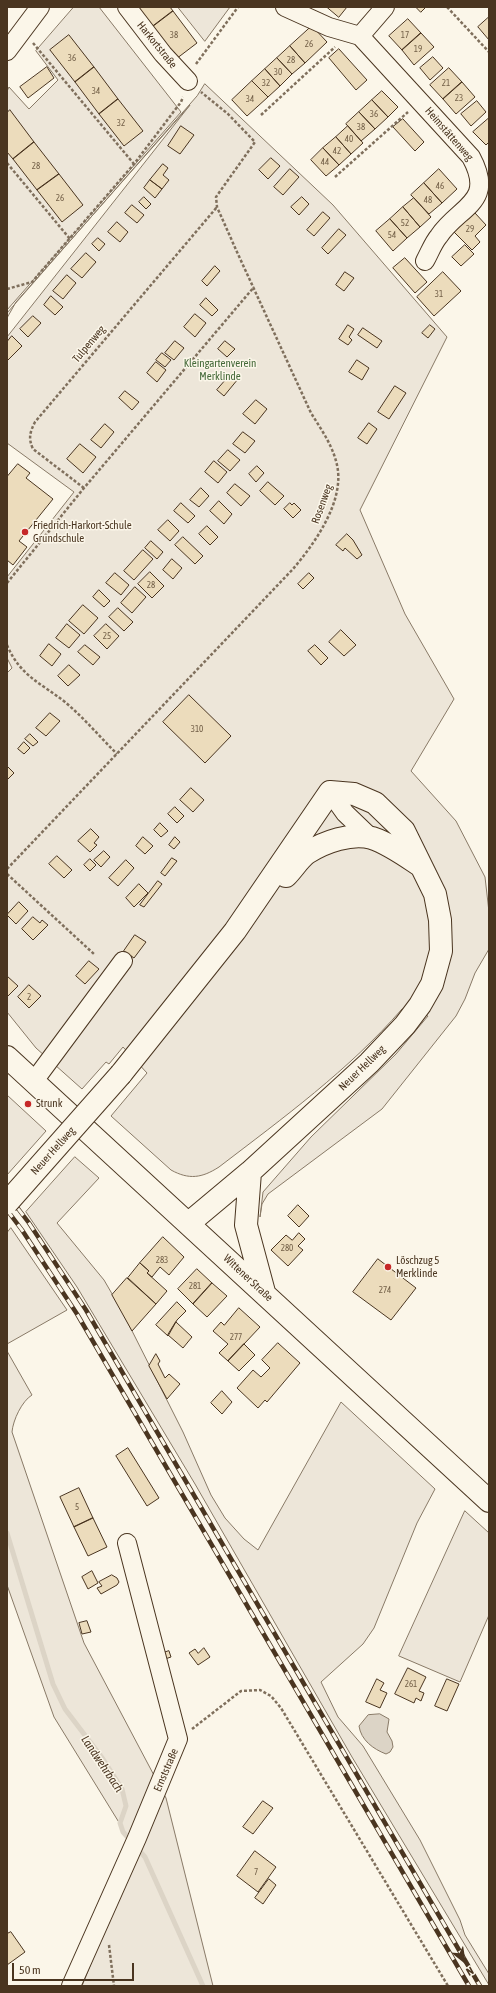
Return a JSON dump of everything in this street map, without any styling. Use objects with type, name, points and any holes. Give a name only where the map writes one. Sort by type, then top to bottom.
[{"type":"main road","name":"Neuer Hellweg","points":[[7,1203],[121,1074],[235,931],[330,792],[354,794],[375,803],[404,831],[435,894],[440,920],[441,951],[432,984],[420,1005],[405,1025],[369,1063],[250,1172],[189,1223]]},
{"type":"main road","name":"Neuer Hellweg","points":[[235,931],[307,854],[328,842],[349,837],[371,838],[391,847],[421,866]]},
{"type":"main road","name":"Wittener Straße","points":[[7,1057],[189,1223],[489,1501]]},
{"type":"main road","points":[[250,1172],[246,1225],[264,1293]]},
{"type":"street","points":[[7,51],[40,7]]},
{"type":"street","name":"Harkortstraße","points":[[127,7],[163,54],[188,81]]},
{"type":"street","name":"Heimstättenweg","points":[[285,7],[329,26],[355,34],[420,101],[471,157],[477,167],[481,178],[477,197],[471,206],[439,235],[425,261]]},
{"type":"street","points":[[355,34],[385,7]]},
{"type":"street","points":[[330,792],[345,813],[371,838]]},
{"type":"street","points":[[34,1081],[123,961]]},
{"type":"street","name":"Ernststraße","points":[[71,1986],[137,1838],[178,1739],[127,1542]]},
{"type":"path","points":[[7,290],[32,282],[134,164],[181,102],[195,66],[238,7]]},
{"type":"path","points":[[447,7],[489,52]]},
{"type":"path","points":[[22,30],[134,164]]},
{"type":"path","points":[[261,115],[355,34]]},
{"type":"path","points":[[188,81],[228,114],[255,142],[216,197],[217,207]]},
{"type":"path","points":[[335,177],[420,101]]},
{"type":"path","points":[[7,163],[70,239]]},
{"type":"path","name":"Rosenweg","points":[[7,869],[309,550],[323,527],[333,503],[339,478],[337,464],[217,207]]},
{"type":"path","name":"Tulpenweg","points":[[84,488],[33,449],[29,441],[29,433],[34,422],[217,207]]},
{"type":"path","points":[[7,583],[84,488],[254,287]]},
{"type":"path","points":[[7,645],[12,657],[32,680],[64,702],[117,754]]},
{"type":"path","points":[[7,874],[94,954]]},
{"type":"path","points":[[178,1739],[241,1691],[260,1690],[271,1696],[281,1708],[448,1986]]},
{"type":"path","points":[[108,1941],[114,1986]]},
{"type":"green space","points":[[74,7],[99,7],[181,112],[7,310],[7,91],[9,87],[29,109],[58,80],[36,51]]},
{"type":"green space","points":[[178,7],[230,7],[205,41]]},
{"type":"green space","name":"Kleingartenverein Merklinde","points":[[205,84],[333,205],[447,337],[360,510],[405,614],[454,699],[411,771],[456,821],[485,877],[489,912],[489,949],[475,973],[465,999],[456,1016],[382,1109],[268,1194],[262,1204],[260,1217],[263,1192],[311,1137],[396,1054],[428,1016],[402,1009],[360,1053],[291,1112],[213,1171],[207,1174],[190,1176],[171,1170],[111,1116],[147,1073],[123,1047],[109,1064],[106,1062],[82,1089],[36,1048],[7,1012],[7,673],[12,668],[7,658],[7,577],[74,492],[7,443],[7,337],[190,105],[89,220],[197,96]]},
{"type":"green space","points":[[89,220],[15,304],[16,302]]},
{"type":"green space","points":[[15,304],[7,318],[7,313]]},
{"type":"green space","points":[[7,1095],[46,1131],[7,1175]]},
{"type":"green space","points":[[75,1157],[99,1178],[57,1223],[104,1280],[122,1311],[183,1432],[211,1495],[225,1518],[244,1539],[258,1550],[341,1402],[435,1489],[417,1523],[374,1628],[363,1644],[321,1682],[338,1717],[363,1746],[420,1840],[460,1920],[465,1935],[489,1974],[489,1985],[352,1757],[195,1484],[77,1287],[26,1212]]},
{"type":"green space","points":[[11,1228],[67,1310],[7,1344],[7,1233]]},
{"type":"green space","points":[[7,1351],[32,1395],[28,1398],[19,1411],[14,1422],[12,1432],[84,1643],[166,1798],[213,1986],[82,1986],[136,1850],[54,1717],[7,1585]]},
{"type":"green space","points":[[465,1511],[489,1533],[489,1615],[460,1682],[399,1656]]},
{"type":"shaded area","points":[[380,1714],[389,1719],[387,1732],[392,1741],[393,1747],[390,1752],[386,1754],[365,1740],[359,1726],[368,1715]]},
{"type":"building","points":[[137,7],[170,7],[173,11],[152,27]]},
{"type":"building","points":[[327,7],[347,7],[339,17]]},
{"type":"building","points":[[416,7],[426,7],[421,12]]},
{"type":"building","points":[[173,11],[197,43],[176,59],[152,27]]},
{"type":"building","points":[[489,17],[489,40],[478,27]]},
{"type":"building","points":[[408,19],[421,33],[402,50],[389,36]]},
{"type":"building","points":[[312,26],[327,42],[305,63],[290,46]]},
{"type":"building","points":[[421,33],[434,47],[414,65],[402,50]]},
{"type":"building","points":[[69,35],[94,67],[75,82],[50,50]]},
{"type":"building","points":[[290,46],[305,63],[292,74],[277,58]]},
{"type":"building","points":[[339,49],[367,80],[356,90],[329,58]]},
{"type":"building","points":[[433,57],[443,68],[430,80],[420,68]]},
{"type":"building","points":[[277,58],[292,74],[280,86],[265,69]]},
{"type":"building","points":[[47,67],[54,78],[28,98],[20,87]]},
{"type":"building","points":[[94,67],[118,99],[99,114],[75,82]]},
{"type":"building","points":[[449,68],[462,82],[443,99],[430,85]]},
{"type":"building","points":[[265,69],[280,86],[268,97],[252,81]]},
{"type":"building","points":[[252,81],[268,97],[247,116],[232,100]]},
{"type":"building","points":[[462,82],[475,97],[456,114],[443,99]]},
{"type":"building","points":[[382,91],[398,107],[388,117],[372,100]]},
{"type":"building","points":[[118,99],[143,131],[124,146],[99,114]]},
{"type":"building","points":[[372,100],[388,117],[375,129],[359,112]]},
{"type":"building","points":[[477,101],[486,112],[471,126],[461,114]]},
{"type":"building","points":[[10,110],[34,142],[13,159],[7,152],[7,113]]},
{"type":"building","points":[[359,112],[375,129],[361,141],[346,124]]},
{"type":"building","points":[[489,118],[489,142],[486,145],[473,132]]},
{"type":"building","points":[[403,119],[424,142],[415,151],[393,127]]},
{"type":"building","points":[[181,126],[194,135],[180,154],[168,146]]},
{"type":"building","points":[[348,126],[363,143],[351,154],[336,137]]},
{"type":"building","points":[[336,137],[351,154],[339,165],[323,148]]},
{"type":"building","points":[[34,142],[59,174],[37,190],[13,159]]},
{"type":"building","points":[[323,148],[339,165],[326,176],[311,160]]},
{"type":"building","points":[[271,158],[280,166],[268,179],[259,170]]},
{"type":"building","points":[[163,164],[168,168],[163,175],[169,180],[162,189],[150,180]]},
{"type":"building","points":[[290,169],[299,177],[283,195],[274,187]]},
{"type":"building","points":[[439,169],[457,189],[442,203],[424,183]]},
{"type":"building","points":[[59,174],[83,205],[62,222],[37,190]]},
{"type":"building","points":[[150,180],[162,189],[155,198],[144,188]]},
{"type":"building","points":[[424,183],[442,203],[429,214],[411,195]]},
{"type":"building","points":[[144,197],[151,204],[146,209],[139,202]]},
{"type":"building","points":[[302,197],[309,204],[299,215],[291,207]]},
{"type":"building","points":[[414,198],[431,217],[420,227],[403,207]]},
{"type":"building","points":[[132,205],[144,215],[137,223],[125,213]]},
{"type":"building","points":[[403,207],[420,227],[407,238],[390,219]]},
{"type":"building","points":[[323,212],[330,218],[314,236],[307,230]]},
{"type":"building","points":[[475,213],[486,225],[475,236],[480,242],[472,250],[454,232]]},
{"type":"building","points":[[390,219],[407,238],[393,251],[376,231]]},
{"type":"building","points":[[117,222],[128,232],[120,242],[108,232]]},
{"type":"building","points":[[339,229],[346,235],[328,254],[322,248]]},
{"type":"building","points":[[98,238],[105,244],[99,251],[92,244]]},
{"type":"building","points":[[465,245],[474,254],[461,266],[452,257]]},
{"type":"building","points":[[86,253],[96,262],[82,278],[71,269]]},
{"type":"building","points":[[405,258],[427,282],[415,293],[393,268]]},
{"type":"building","points":[[215,266],[220,271],[207,286],[202,281]]},
{"type":"building","points":[[345,272],[354,278],[344,291],[336,285]]},
{"type":"building","points":[[443,272],[461,291],[434,316],[417,297]]},
{"type":"building","points":[[67,275],[76,283],[63,299],[53,291]]},
{"type":"building","points":[[51,296],[63,307],[55,315],[44,305]]},
{"type":"building","points":[[206,298],[218,310],[212,316],[200,305]]},
{"type":"building","points":[[195,314],[206,323],[195,337],[184,327]]},
{"type":"building","points":[[33,316],[41,323],[28,337],[20,329]]},
{"type":"building","points":[[348,325],[354,329],[349,337],[352,340],[348,345],[339,339]]},
{"type":"building","points":[[430,325],[435,329],[428,338],[422,333]]},
{"type":"building","points":[[363,328],[382,341],[377,348],[358,335]]},
{"type":"building","points":[[12,336],[22,346],[7,361],[7,342]]},
{"type":"building","points":[[175,341],[184,348],[174,360],[165,353]]},
{"type":"building","points":[[225,341],[235,349],[227,357],[218,349]]},
{"type":"building","points":[[162,353],[171,360],[165,367],[156,360]]},
{"type":"building","points":[[357,360],[369,368],[362,380],[349,372]]},
{"type":"building","points":[[156,362],[166,370],[157,382],[147,373]]},
{"type":"building","points":[[231,374],[238,379],[224,396],[217,390]]},
{"type":"building","points":[[395,386],[406,393],[389,419],[378,412]]},
{"type":"building","points":[[125,391],[139,402],[132,410],[119,398]]},
{"type":"building","points":[[256,400],[267,409],[255,424],[243,414]]},
{"type":"building","points":[[369,423],[377,429],[367,444],[358,438]]},
{"type":"building","points":[[105,424],[114,432],[101,448],[91,440]]},
{"type":"building","points":[[243,432],[255,441],[245,453],[233,444]]},
{"type":"building","points":[[80,444],[96,457],[83,473],[67,459]]},
{"type":"building","points":[[228,450],[240,460],[230,471],[218,461]]},
{"type":"building","points":[[214,461],[227,472],[218,483],[205,472]]},
{"type":"building","points":[[18,464],[30,473],[26,478],[53,499],[19,541],[27,547],[13,565],[7,560],[7,477]]},
{"type":"building","points":[[257,466],[264,473],[256,482],[249,474]]},
{"type":"building","points":[[268,482],[284,496],[275,505],[260,491]]},
{"type":"building","points":[[235,484],[250,496],[241,506],[227,493]]},
{"type":"building","points":[[201,488],[209,496],[199,507],[190,500]]},
{"type":"building","points":[[219,501],[232,514],[224,524],[210,511]]},
{"type":"building","points":[[181,503],[195,516],[188,523],[174,511]]},
{"type":"building","points":[[290,503],[292,505],[294,503],[301,510],[293,518],[284,509]]},
{"type":"building","points":[[168,520],[179,531],[170,541],[158,530]]},
{"type":"building","points":[[207,526],[218,537],[210,545],[199,534]]},
{"type":"building","points":[[347,534],[353,540],[362,555],[357,559],[345,548],[343,551],[336,545]]},
{"type":"building","points":[[183,537],[203,556],[195,564],[175,545]]},
{"type":"building","points":[[151,541],[163,552],[157,559],[145,548]]},
{"type":"building","points":[[143,550],[153,559],[134,580],[124,571]]},
{"type":"building","points":[[172,559],[182,568],[173,579],[163,570]]},
{"type":"building","points":[[150,572],[164,586],[152,598],[138,584]]},
{"type":"building","points":[[115,573],[129,585],[121,595],[106,583]]},
{"type":"building","points":[[309,573],[314,578],[303,589],[298,584]]},
{"type":"building","points":[[135,587],[146,597],[132,613],[121,603]]},
{"type":"building","points":[[99,590],[110,601],[104,607],[93,597]]},
{"type":"building","points":[[83,605],[98,618],[84,634],[69,621]]},
{"type":"building","points":[[118,608],[133,622],[124,631],[109,617]]},
{"type":"building","points":[[67,624],[80,635],[69,648],[56,638]]},
{"type":"building","points":[[106,624],[119,636],[107,649],[94,636]]},
{"type":"building","points":[[341,630],[356,645],[344,656],[329,642]]},
{"type":"building","points":[[49,644],[61,654],[52,666],[40,656]]},
{"type":"building","points":[[85,645],[100,657],[93,665],[78,652]]},
{"type":"building","points":[[315,645],[328,658],[321,665],[308,651]]},
{"type":"building","points":[[69,665],[80,675],[68,686],[58,676]]},
{"type":"building","points":[[189,695],[231,736],[205,763],[163,722]]},
{"type":"building","points":[[50,713],[60,721],[46,736],[36,728]]},
{"type":"building","points":[[30,734],[38,742],[33,746],[25,739]]},
{"type":"building","points":[[24,742],[30,748],[24,754],[18,749]]},
{"type":"building","points":[[7,766],[14,773],[7,780]]},
{"type":"building","points":[[191,788],[204,800],[193,812],[180,800]]},
{"type":"building","points":[[175,807],[184,816],[177,823],[168,814]]},
{"type":"building","points":[[160,823],[168,831],[161,837],[154,830]]},
{"type":"building","points":[[91,829],[99,837],[94,843],[97,845],[90,852],[78,841]]},
{"type":"building","points":[[143,837],[153,846],[145,854],[136,846]]},
{"type":"building","points":[[175,837],[180,842],[174,849],[169,845]]},
{"type":"building","points":[[104,851],[110,857],[101,867],[94,860]]},
{"type":"building","points":[[57,856],[72,870],[64,878],[49,864]]},
{"type":"building","points":[[172,858],[177,861],[165,876],[161,873]]},
{"type":"building","points":[[90,859],[96,865],[90,871],[84,865]]},
{"type":"building","points":[[126,860],[134,868],[118,886],[109,878]]},
{"type":"building","points":[[158,881],[162,884],[144,907],[140,905]]},
{"type":"building","points":[[139,884],[148,893],[134,907],[126,898]]},
{"type":"building","points":[[19,902],[28,911],[16,924],[7,915]]},
{"type":"building","points":[[33,917],[40,923],[42,920],[48,925],[33,940],[22,929]]},
{"type":"building","points":[[135,935],[146,942],[134,958],[124,951]]},
{"type":"building","points":[[89,961],[99,969],[85,984],[76,976]]},
{"type":"building","points":[[7,976],[18,986],[8,996],[7,996]]},
{"type":"building","points":[[29,985],[41,996],[29,1008],[18,997]]},
{"type":"building","points":[[298,1205],[309,1216],[299,1227],[288,1216]]},
{"type":"building","points":[[299,1233],[305,1239],[298,1246],[303,1250],[288,1266],[271,1250],[286,1235],[292,1240]]},
{"type":"building","points":[[163,1237],[184,1257],[169,1275],[160,1267],[152,1277],[147,1273],[149,1271],[140,1263]]},
{"type":"building","points":[[378,1259],[416,1288],[391,1320],[353,1292]]},
{"type":"building","points":[[140,1263],[149,1271],[147,1273],[167,1291],[156,1304],[128,1278]]},
{"type":"building","points":[[197,1269],[212,1283],[193,1304],[178,1289]]},
{"type":"building","points":[[127,1278],[156,1304],[132,1331],[112,1295]]},
{"type":"building","points":[[212,1283],[227,1296],[207,1317],[193,1304]]},
{"type":"building","points":[[177,1302],[186,1311],[177,1320],[168,1336],[156,1325]]},
{"type":"building","points":[[239,1308],[260,1327],[228,1361],[219,1353],[228,1344],[213,1331],[221,1322],[224,1325]]},
{"type":"building","points":[[176,1322],[192,1337],[183,1348],[168,1335]]},
{"type":"building","points":[[278,1343],[300,1363],[267,1402],[265,1400],[258,1408],[237,1388],[253,1370],[261,1377],[270,1368],[262,1360]]},
{"type":"building","points":[[244,1344],[255,1355],[239,1371],[228,1361]]},
{"type":"building","points":[[156,1354],[160,1361],[158,1364],[165,1378],[169,1374],[180,1384],[167,1399],[149,1366]]},
{"type":"building","points":[[222,1391],[232,1402],[222,1414],[211,1403]]},
{"type":"building","points":[[128,1448],[159,1498],[147,1506],[116,1456]]},
{"type":"building","points":[[79,1488],[93,1518],[74,1527],[60,1497]]},
{"type":"building","points":[[93,1518],[107,1547],[88,1556],[74,1527]]},
{"type":"building","points":[[92,1571],[98,1583],[88,1589],[82,1577]]},
{"type":"building","points":[[112,1575],[117,1578],[119,1582],[117,1585],[101,1594],[97,1588],[102,1586],[99,1582]]},
{"type":"building","points":[[87,1621],[91,1632],[82,1634],[79,1623]]},
{"type":"building","points":[[204,1648],[210,1657],[198,1665],[189,1653],[195,1649],[198,1653]]},
{"type":"building","points":[[169,1651],[171,1657],[165,1659],[163,1653]]},
{"type":"building","points":[[408,1668],[426,1677],[419,1691],[424,1693],[421,1701],[416,1698],[414,1703],[395,1694]]},
{"type":"building","points":[[377,1679],[384,1683],[380,1690],[387,1693],[380,1708],[366,1702]]},
{"type":"building","points":[[447,1679],[459,1684],[447,1711],[435,1706]]},
{"type":"building","points":[[263,1801],[273,1808],[253,1834],[243,1827]]},
{"type":"building","points":[[255,1851],[276,1867],[258,1892],[237,1876]]},
{"type":"building","points":[[269,1879],[276,1885],[263,1904],[255,1898]]},
{"type":"building","points":[[11,1932],[25,1952],[7,1965],[7,1934]]},
{"type":"waterway","name":"Landwehrbach","points":[[7,1533],[53,1684],[65,1709],[103,1759],[122,1789],[126,1806],[120,1823],[123,1832],[131,1841]]},
{"type":"waterway","name":"Landwehrbach","points":[[136,1847],[145,1857],[203,1986]]},
{"type":"railway","points":[[7,1194],[29,1223],[86,1310],[480,1986]]},
{"type":"railway","points":[[7,1210],[22,1230],[77,1314],[469,1986]]},
{"type":"place","name":"Friedrich-Harkort-Schule Grundschule","points":[[25,532]]},
{"type":"place","name":"Strunk","points":[[28,1104]]},
{"type":"place","name":"Löschzug 5 Merklinde","points":[[388,1267]]}]
